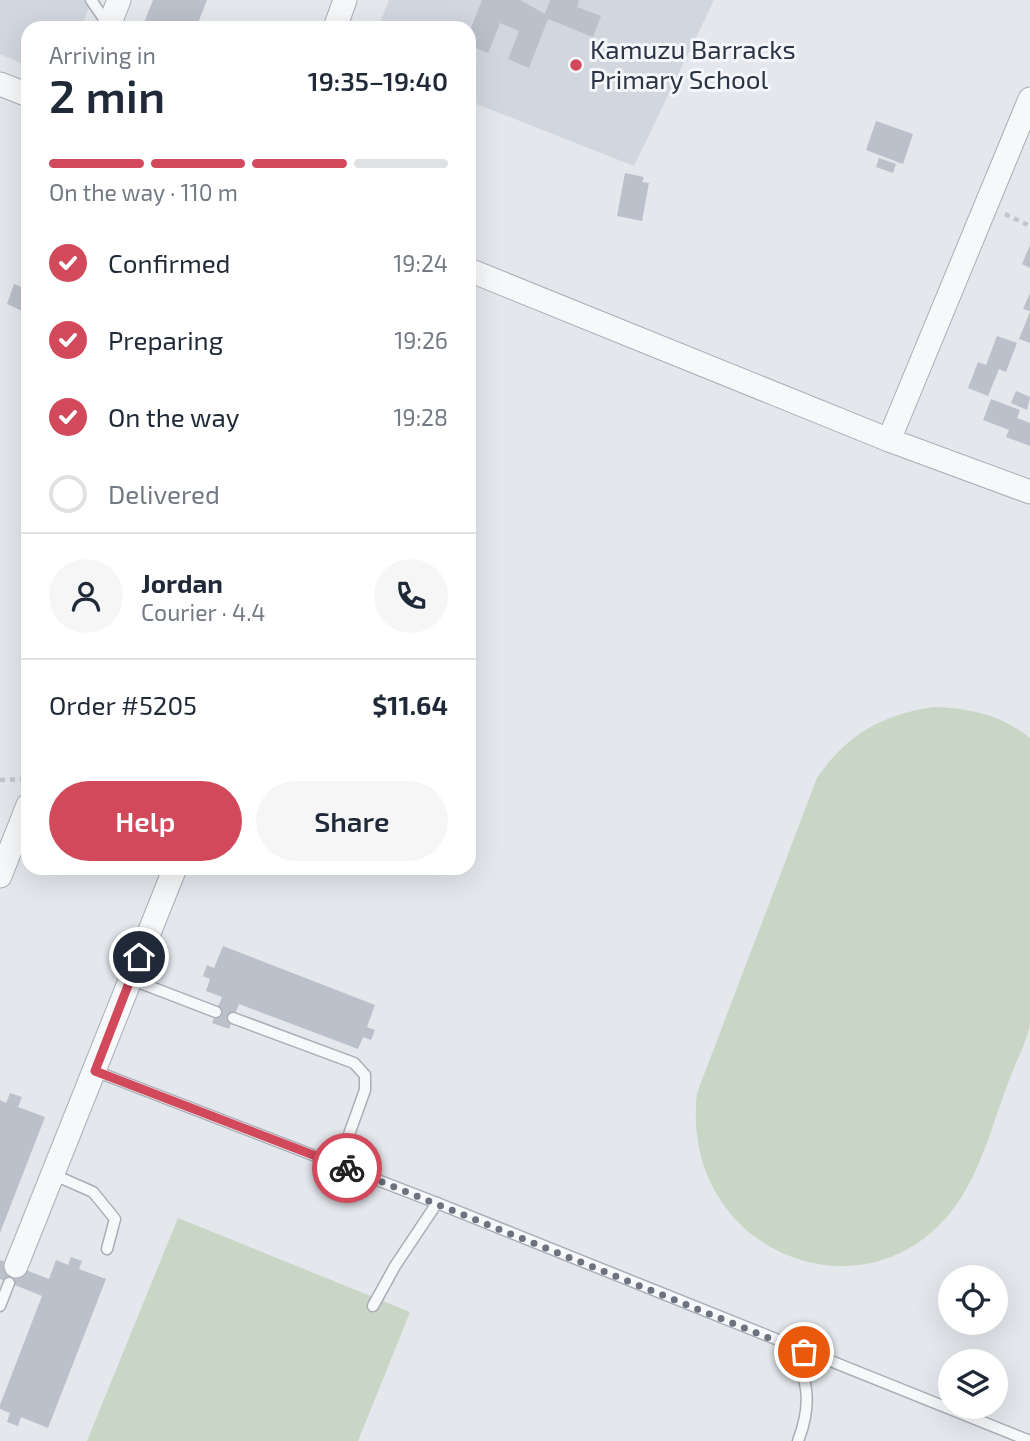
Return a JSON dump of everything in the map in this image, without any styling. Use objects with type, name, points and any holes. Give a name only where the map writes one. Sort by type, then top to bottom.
[{"type":"street","points":[[110,21],[119,0]]},
{"type":"street","points":[[338,21],[345,0]]},
{"type":"street","points":[[0,84],[21,92]]},
{"type":"street","points":[[889,440],[1028,111]]},
{"type":"street","points":[[476,273],[889,440],[1030,492]]},
{"type":"street","points":[[0,876],[21,823]]},
{"type":"street","points":[[12,1275],[172,875]]},
{"type":"lane","points":[[90,0],[104,21]]},
{"type":"lane","points":[[130,979],[216,1012]]},
{"type":"lane","points":[[233,1018],[354,1063],[365,1075],[365,1090],[338,1165]]},
{"type":"lane","points":[[95,1071],[437,1203],[1030,1441]]},
{"type":"lane","points":[[52,1174],[93,1192],[115,1219],[107,1249]]},
{"type":"lane","points":[[373,1306],[395,1266],[437,1203]]},
{"type":"lane","points":[[0,1306],[12,1275]]},
{"type":"lane","points":[[779,1342],[804,1372],[806,1420],[798,1441]]},
{"type":"path","points":[[0,780],[21,779]]},
{"type":"shaded area","points":[[0,0],[92,0],[84,21],[21,21],[21,63],[0,54]]},
{"type":"shaded area","name":"Kamuzu Barracks Primary School","points":[[389,0],[714,0],[634,166],[476,104],[476,21],[381,21]]},
{"type":"green space","points":[[934,707],[985,714],[997,718],[1030,738],[1029,1031],[970,1182],[962,1196],[926,1237],[882,1260],[836,1266],[791,1257],[750,1233],[719,1197],[699,1150],[697,1093],[817,778],[840,750],[867,729],[898,715]]},
{"type":"green space","points":[[178,1218],[410,1312],[358,1441],[87,1441]]},
{"type":"building","points":[[153,0],[207,0],[199,21],[145,21]]},
{"type":"building","points":[[482,0],[520,0],[545,14],[550,0],[579,0],[577,7],[601,16],[593,37],[548,19],[529,68],[508,59],[519,31],[500,23],[488,53],[476,48],[476,21],[474,21]]},
{"type":"building","points":[[876,121],[913,134],[903,164],[866,150]]},
{"type":"building","points":[[879,158],[896,164],[893,173],[876,167]]},
{"type":"building","points":[[625,173],[644,177],[642,182],[649,183],[642,221],[617,216]]},
{"type":"building","points":[[1030,245],[1030,268],[1022,264]]},
{"type":"building","points":[[14,284],[21,287],[21,310],[7,304]]},
{"type":"building","points":[[1030,293],[1030,311],[1023,309]]},
{"type":"building","points":[[1030,312],[1030,343],[1019,339]]},
{"type":"building","points":[[997,336],[1017,343],[1006,372],[999,369],[988,396],[968,388],[978,362],[986,365]]},
{"type":"building","points":[[1016,391],[1030,397],[1027,410],[1011,403]]},
{"type":"building","points":[[991,399],[1020,410],[1017,418],[1030,423],[1030,446],[1006,437],[1009,430],[983,420]]},
{"type":"building","points":[[223,946],[375,1005],[367,1027],[375,1030],[371,1040],[363,1037],[358,1049],[239,1004],[229,1029],[212,1023],[222,997],[206,991],[210,979],[203,976],[207,965],[214,968]]},
{"type":"building","points":[[10,1093],[22,1097],[18,1107],[45,1117],[0,1233],[0,1100],[6,1103]]},
{"type":"building","points":[[71,1257],[82,1261],[79,1269],[106,1279],[48,1428],[21,1417],[18,1426],[7,1422],[10,1413],[0,1409],[0,1405],[42,1296],[0,1279],[0,1260],[49,1279],[56,1260],[68,1265]]},
{"type":"way so far","points":[[347,1168],[804,1352]]},
{"type":"place","name":"Kamuzu Barracks Primary School","points":[[576,65]]},
{"type":"route","points":[[139,957],[95,1071],[347,1168]]}]
